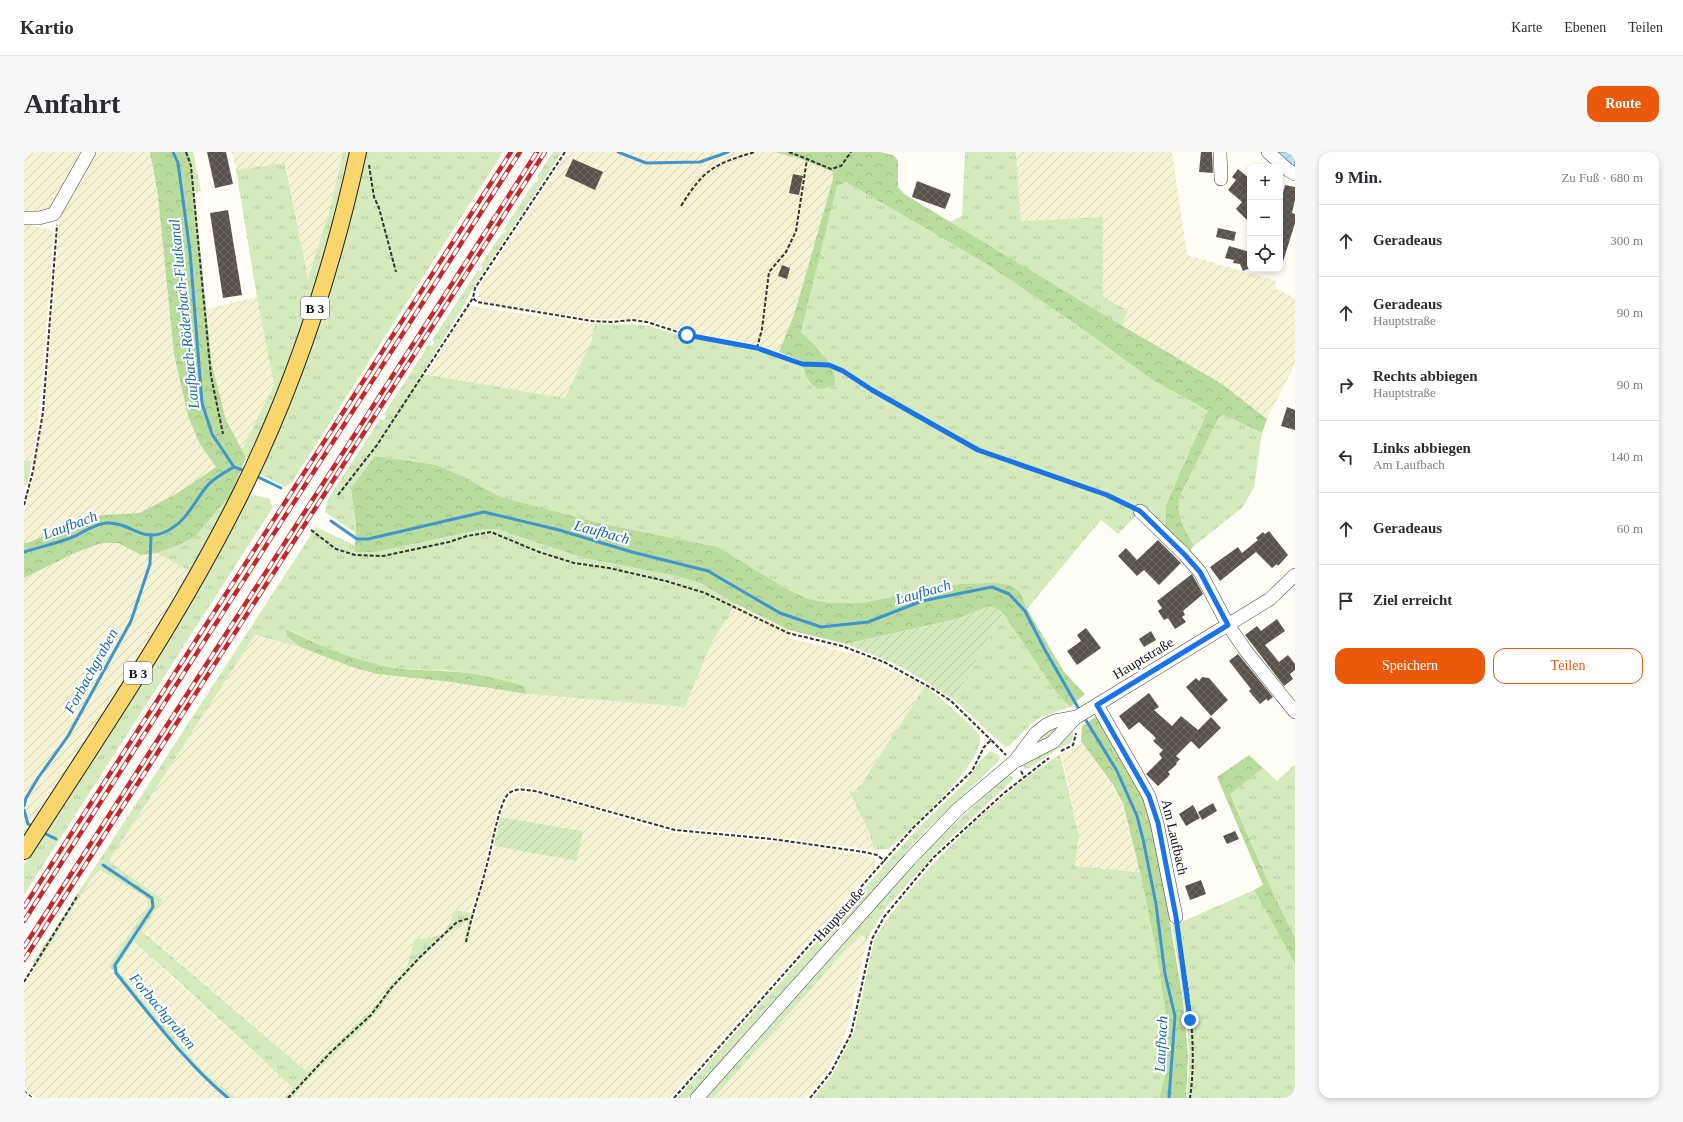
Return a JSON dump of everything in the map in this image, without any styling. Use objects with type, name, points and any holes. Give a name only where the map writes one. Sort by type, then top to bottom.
[{"type":"main road","name":"B 3","points":[[24,851],[149,657],[200,570],[243,489],[303,345],[364,157]]},
{"type":"street","points":[[24,218],[39,218],[54,214],[89,152]]},
{"type":"street","points":[[1220,152],[1221,179]]},
{"type":"street","points":[[1268,152],[1288,170],[1295,174]]},
{"type":"street","points":[[1140,511],[1184,554],[1200,572],[1228,625],[1246,651],[1295,712]]},
{"type":"street","name":"Hauptstraße","points":[[1010,758],[1053,742],[1084,712],[1270,599],[1295,575]]},
{"type":"street","name":"Hauptstraße","points":[[697,1098],[910,859],[957,810],[1046,725],[1084,712]]},
{"type":"street","name":"Am Laufbach","points":[[1084,712],[1149,796],[1158,823],[1176,917]]},
{"type":"path","points":[[186,152],[191,166],[211,376],[223,434]]},
{"type":"path","points":[[338,495],[377,445],[473,298],[475,288],[480,279],[565,152]]},
{"type":"path","points":[[681,206],[709,169],[724,161],[755,152]]},
{"type":"path","points":[[789,152],[831,169],[841,166],[851,152]]},
{"type":"path","points":[[364,157],[374,197],[380,208],[396,272]]},
{"type":"path","points":[[757,348],[762,329],[769,272],[786,252],[796,230],[807,159]]},
{"type":"path","points":[[24,505],[33,471],[43,412],[57,230],[57,219],[54,214]]},
{"type":"path","points":[[473,298],[483,304],[592,321],[611,322],[632,320],[647,322],[687,335],[757,348],[802,364],[829,365],[843,371],[872,390],[978,450],[1107,495],[1140,511]]},
{"type":"path","points":[[311,530],[336,549],[355,555],[383,556],[491,532],[539,552],[574,563],[609,568],[705,593],[788,632],[842,646],[884,662],[934,689],[951,701],[1010,758]]},
{"type":"path","points":[[1056,754],[1073,745],[1084,712]]},
{"type":"path","points":[[674,1098],[926,814],[972,771],[984,747],[991,740]]},
{"type":"path","points":[[810,1098],[831,1072],[851,1034],[872,939],[884,917],[938,853],[1004,792],[1050,758]]},
{"type":"path","points":[[466,942],[470,918],[486,869],[501,808],[508,794],[518,789],[535,791],[675,830],[772,839],[864,852],[877,855],[885,860]]},
{"type":"path","points":[[24,982],[78,895]]},
{"type":"path","points":[[1176,917],[1190,1020],[1192,1081],[1190,1098]]},
{"type":"path","points":[[288,1098],[331,1052],[371,1015],[390,988],[420,957],[458,922],[470,918]]},
{"type":"path","points":[[24,1091],[32,1098]]},
{"type":"shaded area","points":[[24,152],[85,152],[55,207],[42,215],[24,217]]},
{"type":"shaded area","points":[[94,152],[150,152],[200,444],[217,467],[176,494],[139,513],[103,515],[65,526],[30,542],[24,543],[24,513],[32,482],[45,408],[59,224],[61,215],[75,184]]},
{"type":"shaded area","points":[[232,152],[343,152],[329,212],[308,279],[286,164],[236,170]]},
{"type":"shaded area","points":[[568,152],[774,152],[798,158],[833,172],[833,179],[795,312],[779,352],[746,342],[695,334],[641,319],[591,319],[488,303],[480,300],[478,295],[479,288]]},
{"type":"shaded area","points":[[1016,152],[1172,152],[1187,255],[1276,281],[1275,288],[1295,298],[1295,364],[1267,419],[1222,384],[1121,325],[1128,311],[1103,296],[1103,217],[1021,221]]},
{"type":"shaded area","points":[[24,223],[53,231],[38,426],[32,461],[24,460]]},
{"type":"shaded area","points":[[257,297],[274,385],[242,449],[226,420],[212,365],[207,309]]},
{"type":"shaded area","points":[[471,306],[594,324],[591,342],[565,398],[427,375],[467,308]]},
{"type":"shaded area","points":[[102,543],[118,543],[141,555],[157,553],[191,572],[160,624],[24,839],[24,578],[77,552]]},
{"type":"shaded area","points":[[736,604],[789,630],[789,638],[864,657],[925,686],[856,792],[849,791],[869,832],[874,850],[763,835],[669,827],[530,787],[520,786],[512,788],[503,798],[498,808],[482,876],[470,912],[454,910],[450,925],[435,938],[414,939],[407,967],[374,1007],[307,1072],[142,930],[163,900],[109,861],[255,635],[300,647],[352,667],[377,674],[451,682],[527,694],[685,707],[712,642]]},
{"type":"shaded area","points":[[1082,743],[1112,785],[1122,804],[1140,872],[1075,866],[1079,834],[1061,754]]},
{"type":"shaded area","points":[[521,792],[535,793],[672,833],[774,842],[833,850],[871,857],[875,859],[875,863],[872,870],[669,1098],[292,1098],[332,1055],[376,1015],[392,992],[411,970],[448,934],[462,923],[468,922],[468,941],[494,846],[577,861],[583,831],[500,817],[507,801],[513,794]]},
{"type":"shaded area","points":[[100,870],[147,900],[148,906],[109,967],[196,1071],[226,1098],[36,1098],[25,1088],[24,986],[92,878]]},
{"type":"shaded area","points":[[860,934],[867,939],[848,1025],[841,1045],[827,1071],[807,1096],[805,1098],[714,1098]]},
{"type":"shaded area","points":[[134,942],[293,1088],[284,1098],[236,1098],[202,1070],[118,971],[118,965]]},
{"type":"green space","points":[[150,152],[188,152],[191,160],[212,365],[226,420],[246,457],[232,493],[195,537],[157,553],[141,555],[118,543],[102,543],[77,552],[24,578],[24,543],[30,542],[65,526],[103,515],[139,513],[176,494],[216,467],[200,444],[188,416],[174,354],[158,196]]},
{"type":"green space","points":[[188,152],[193,152],[201,191],[195,193]]},
{"type":"green space","points":[[343,152],[351,152],[330,238],[315,291],[270,410],[250,457],[246,457],[242,449],[274,385],[257,297],[236,170],[285,163],[308,278],[329,212]]},
{"type":"green space","points":[[364,152],[503,152],[292,482],[285,487],[260,474],[262,464]]},
{"type":"green space","points":[[553,152],[562,152],[471,291],[469,297],[422,374],[565,398],[591,342],[594,324],[646,325],[685,337],[735,345],[760,351],[802,367],[809,383],[815,388],[824,354],[801,332],[837,185],[846,182],[985,263],[1081,328],[1151,379],[1209,412],[1166,505],[1165,527],[1142,509],[1118,534],[1101,520],[1027,609],[1021,593],[960,584],[861,603],[830,603],[809,599],[787,589],[718,547],[604,524],[501,497],[462,476],[437,465],[375,456],[351,488],[356,533],[325,512],[328,499],[380,419],[383,420],[386,417],[384,414],[429,344],[432,346],[434,342],[432,340],[478,270],[481,271],[483,268],[480,266],[502,233],[504,234],[506,231],[504,229],[535,181],[537,182],[539,179],[537,177]]},
{"type":"green space","points":[[774,152],[880,152],[893,155],[898,160],[898,187],[904,194],[1222,384],[1267,419],[1262,433],[1224,415],[1219,417],[1180,496],[1180,516],[1184,528],[1194,546],[1186,553],[1165,527],[1166,505],[1208,411],[1151,379],[1081,328],[985,263],[846,182],[837,186],[801,332],[828,361],[832,368],[835,384],[828,388],[822,389],[816,388],[812,385],[805,375],[801,361],[779,352],[795,312],[833,179],[833,172],[798,158]]},
{"type":"green space","points":[[965,152],[1016,152],[1021,221],[1103,217],[1103,296],[1128,311],[1121,325],[950,222],[962,216]]},
{"type":"green space","points":[[1224,415],[1262,433],[1254,487],[1243,507],[1194,546],[1184,528],[1180,516],[1180,496],[1219,417]]},
{"type":"green space","points":[[375,456],[437,465],[462,476],[501,497],[604,524],[718,547],[787,589],[809,599],[830,603],[861,603],[960,584],[995,583],[1010,585],[1021,593],[1027,609],[1064,672],[1085,694],[1070,707],[1055,691],[1003,613],[990,606],[957,619],[846,644],[789,630],[736,604],[700,583],[676,576],[584,558],[496,529],[484,529],[376,552],[354,552],[356,528],[351,488]]},
{"type":"green space","points":[[24,460],[32,461],[27,485],[24,485]]},
{"type":"green space","points":[[232,493],[191,572],[157,553],[195,537]]},
{"type":"green space","points":[[255,495],[269,499],[273,507],[24,895],[24,864],[112,727],[246,500],[249,496]]},
{"type":"green space","points":[[316,527],[354,545],[354,552],[376,552],[484,529],[496,529],[584,558],[676,576],[700,583],[736,604],[712,642],[685,707],[527,694],[524,686],[485,676],[452,671],[417,670],[377,665],[337,652],[287,629],[287,636],[300,647],[255,635],[109,861],[163,900],[142,931],[307,1072],[374,1007],[407,967],[414,939],[430,938],[441,934],[448,925],[454,910],[474,913],[468,941],[463,944],[468,922],[451,931],[428,952],[392,991],[374,1016],[322,1066],[292,1098],[284,1098],[293,1088],[134,942],[118,965],[118,971],[202,1070],[236,1098],[226,1098],[196,1071],[109,966],[148,906],[147,899],[100,870],[92,878],[36,967],[33,962]]},
{"type":"green space","points":[[990,606],[1003,613],[954,700],[922,679],[893,663],[846,644],[957,619]]},
{"type":"green space","points":[[1003,613],[1055,691],[1070,707],[1041,717],[1032,723],[1009,746],[1005,747],[954,700]]},
{"type":"green space","points":[[286,629],[336,651],[375,664],[415,670],[459,672],[500,679],[524,686],[527,694],[451,682],[377,674],[352,667],[300,647],[287,636]]},
{"type":"green space","points":[[925,686],[953,709],[976,731],[979,735],[979,746],[972,760],[960,777],[928,812],[889,849],[874,850],[869,832],[849,791],[856,792]]},
{"type":"green space","points":[[1097,716],[1142,794],[1154,827],[1183,1000],[1188,1056],[1186,1098],[1159,1098],[1167,1068],[1167,1024],[1157,955],[1140,872],[1123,804],[1113,785],[1081,741],[1082,726]]},
{"type":"green space","points":[[1063,725],[1055,735],[1034,746],[1046,732]]},
{"type":"green space","points":[[1072,728],[1073,736],[1071,743],[1061,747],[1028,769],[1023,767],[1023,764]]},
{"type":"green space","points":[[990,751],[1000,755],[999,761],[925,831],[688,1098],[677,1098],[918,828],[967,781],[981,760]]},
{"type":"green space","points":[[1060,754],[1079,835],[1075,866],[1140,872],[1157,955],[1167,1024],[1167,1068],[1159,1098],[813,1098],[833,1074],[854,1032],[874,941],[890,915],[923,875],[971,826],[1023,780]]},
{"type":"green space","points":[[1249,755],[1263,768],[1230,794],[1274,895],[1295,938],[1295,964],[1254,890],[1263,885],[1217,777]]},
{"type":"green space","points":[[1295,764],[1295,938],[1274,895],[1230,793],[1263,768],[1277,781]]},
{"type":"green space","points":[[1012,776],[1013,780],[940,848],[885,909],[867,939],[860,934],[714,1098],[706,1098],[936,841],[1005,777]]},
{"type":"green space","points":[[500,817],[583,831],[577,861],[494,846]]},
{"type":"green space","points":[[1254,890],[1295,964],[1295,1098],[1186,1098],[1189,1057],[1188,1035],[1172,926]]},
{"type":"water","points":[[1275,152],[1288,152],[1295,158],[1295,170]]},
{"type":"building","points":[[207,152],[226,152],[233,184],[215,188]]},
{"type":"building","points":[[1201,152],[1212,152],[1213,173],[1199,172]]},
{"type":"building","points":[[573,159],[603,172],[595,190],[565,176]]},
{"type":"building","points":[[1238,169],[1247,176],[1247,220],[1236,209],[1242,202],[1228,190],[1236,180],[1232,177]]},
{"type":"building","points":[[793,174],[803,176],[799,195],[789,193]]},
{"type":"building","points":[[917,181],[951,194],[945,209],[912,197]]},
{"type":"building","points":[[1285,185],[1295,187],[1295,200],[1292,213],[1295,214],[1295,223],[1283,262],[1283,200]]},
{"type":"building","points":[[228,210],[242,295],[223,298],[210,213]]},
{"type":"building","points":[[1218,228],[1236,232],[1234,241],[1216,237]]},
{"type":"building","points":[[1229,246],[1247,251],[1247,269],[1243,271],[1240,264],[1233,263],[1234,260],[1225,258]]},
{"type":"building","points":[[782,265],[790,268],[787,279],[778,276]]},
{"type":"building","points":[[1287,407],[1295,410],[1295,430],[1281,426]]},
{"type":"building","points":[[1269,531],[1288,555],[1278,566],[1277,564],[1272,568],[1256,552],[1220,581],[1210,567],[1238,547],[1242,553],[1258,540],[1256,538],[1263,532],[1265,534]]},
{"type":"building","points":[[1158,540],[1181,563],[1159,585],[1144,570],[1137,576],[1118,556],[1126,548],[1137,560]]},
{"type":"building","points":[[1192,574],[1203,594],[1183,611],[1185,615],[1182,617],[1186,622],[1175,629],[1168,618],[1164,620],[1158,611],[1162,608],[1157,601]]},
{"type":"building","points":[[1277,619],[1285,631],[1265,645],[1279,662],[1288,655],[1295,664],[1295,670],[1290,674],[1293,679],[1284,686],[1245,635],[1257,626],[1261,631]]},
{"type":"building","points":[[1086,628],[1101,648],[1077,665],[1067,651],[1081,641],[1077,635]]},
{"type":"building","points":[[1151,631],[1156,640],[1144,647],[1139,639]]},
{"type":"building","points":[[1238,654],[1273,697],[1268,701],[1266,699],[1260,704],[1249,691],[1251,689],[1229,661]]},
{"type":"building","points":[[1202,677],[1209,678],[1228,700],[1211,716],[1186,687],[1196,678],[1199,681]]},
{"type":"building","points":[[1149,693],[1159,707],[1154,710],[1172,726],[1181,716],[1198,730],[1211,717],[1221,728],[1199,749],[1191,741],[1176,756],[1180,759],[1176,763],[1177,764],[1168,772],[1170,774],[1168,777],[1158,786],[1146,774],[1162,758],[1159,754],[1163,750],[1153,741],[1156,738],[1139,722],[1129,730],[1119,716]]},
{"type":"building","points":[[1213,803],[1217,811],[1202,820],[1198,812]]},
{"type":"building","points":[[1193,805],[1200,818],[1186,826],[1179,814]]},
{"type":"building","points":[[1235,831],[1239,839],[1227,844],[1223,836]]},
{"type":"building","points":[[1201,880],[1206,894],[1190,900],[1185,886]]},
{"type":"waterway","name":"Laufbach-Röderbach-Flutkanal","points":[[173,152],[178,163],[190,252],[202,403],[212,434],[234,467]]},
{"type":"waterway","points":[[618,152],[646,163],[700,162],[728,152]]},
{"type":"waterway","name":"Laufbach","points":[[234,467],[245,471]]},
{"type":"waterway","name":"Laufbach","points":[[24,552],[73,537],[93,527],[107,523],[123,526],[143,534],[150,535],[167,531],[185,517],[210,483],[234,467]]},
{"type":"waterway","name":"Laufbach","points":[[254,475],[281,488]]},
{"type":"waterway","name":"Laufbach","points":[[331,521],[357,539],[368,539],[484,512],[559,530],[632,552],[708,571],[780,613],[821,627],[868,622],[922,601],[992,587],[1009,594],[1025,611],[1045,650],[1080,711]]},
{"type":"waterway","name":"Forbachgraben","points":[[24,806],[26,798],[38,778],[68,736],[131,621],[150,564],[151,536]]},
{"type":"waterway","name":"Laufbach","points":[[1084,717],[1117,771],[1137,816],[1143,839],[1156,904],[1165,974],[1175,1016],[1169,1098]]},
{"type":"waterway","name":"Forbachgraben","points":[[24,810],[28,824],[34,827]]},
{"type":"waterway","name":"Forbachgraben","points":[[42,832],[56,839]]},
{"type":"waterway","name":"Forbachgraben","points":[[103,865],[152,898],[153,907],[115,965],[116,973],[183,1054],[228,1098]]},
{"type":"railway","points":[[24,907],[511,152]]},
{"type":"railway","points":[[24,921],[520,152]]},
{"type":"railway","points":[[24,947],[537,152]]},
{"type":"railway","points":[[24,960],[545,152]]},
{"type":"route","points":[[687,335],[736,343],[773,353],[802,364],[829,365],[843,371],[872,390],[978,450],[1107,495],[1140,511],[1160,529],[1200,572],[1228,625],[1097,705],[1149,796],[1158,823],[1184,966],[1190,1020]]}]
